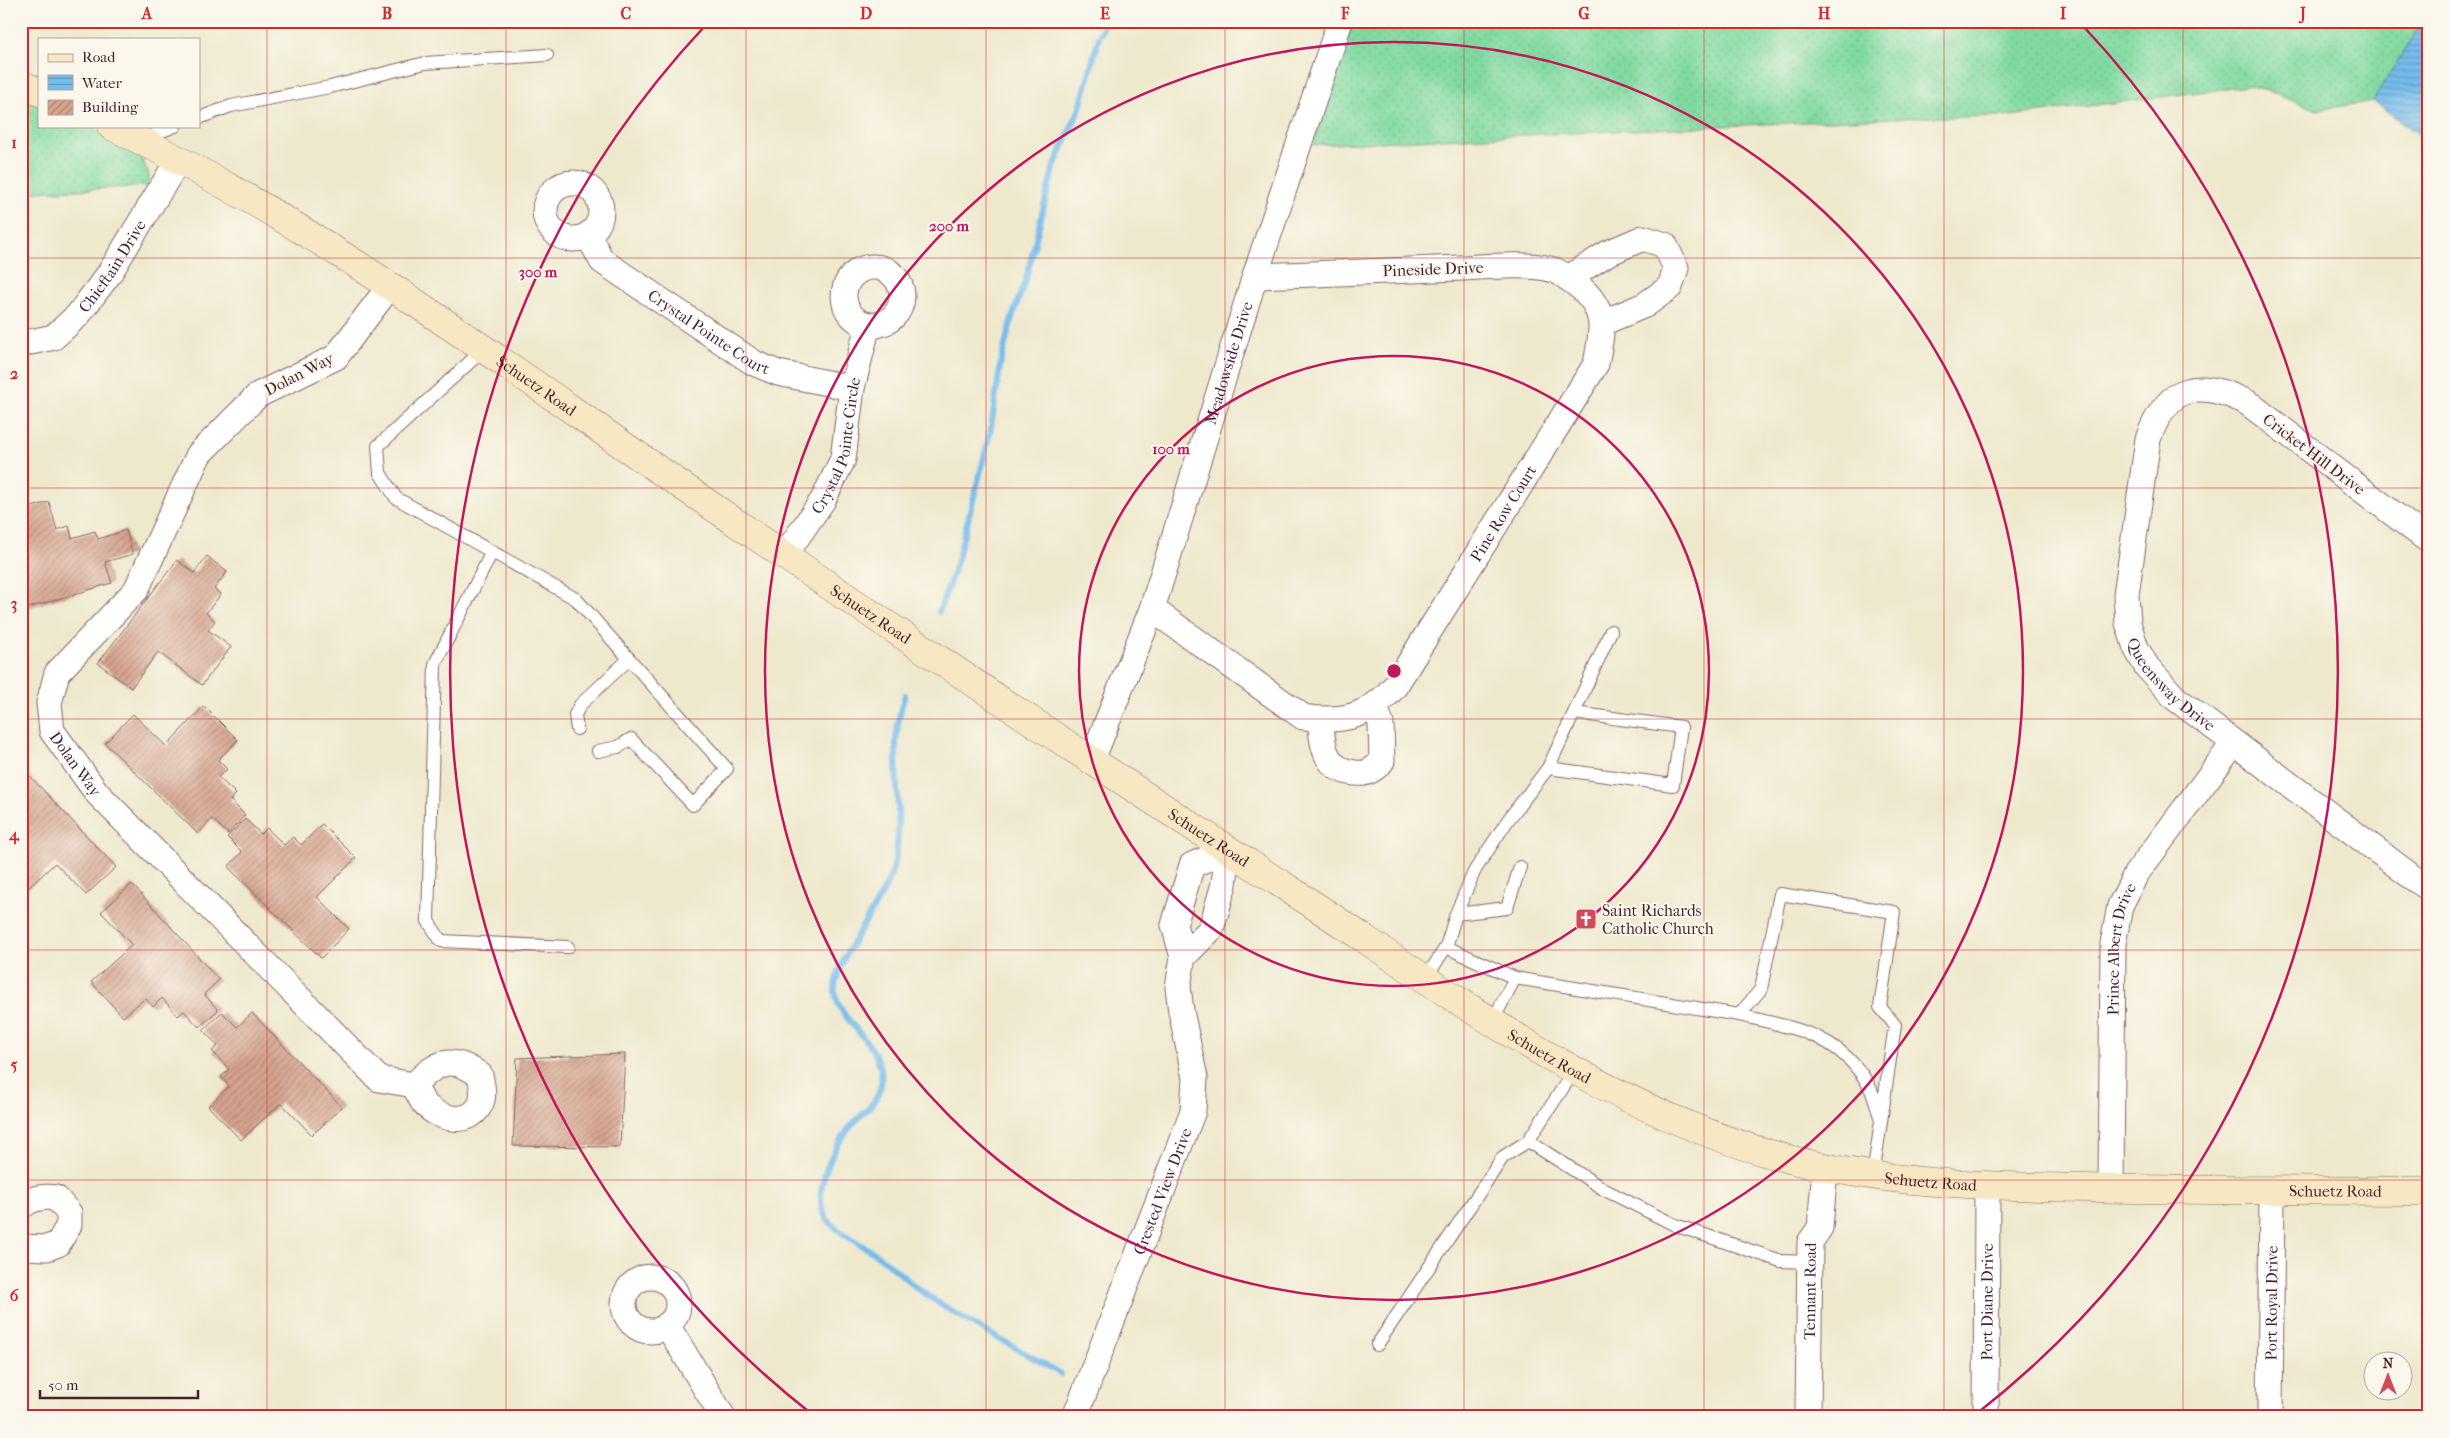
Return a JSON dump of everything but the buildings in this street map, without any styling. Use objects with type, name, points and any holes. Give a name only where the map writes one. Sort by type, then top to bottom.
[{"type":"main road","points":[[21,84],[38,92]]},
{"type":"main road","name":"Schuetz Road","points":[[115,128],[221,181],[389,287],[784,556],[1228,850],[1492,1022],[1574,1071],[1639,1105],[1724,1139],[1817,1166],[1926,1183],[2111,1189],[2429,1191]]},
{"type":"street","name":"Meadowside Drive","points":[[1092,760],[1152,609],[1255,276],[1340,21]]},
{"type":"street","name":"Chieftain Drive","points":[[21,344],[54,338],[78,315],[109,274],[179,159]]},
{"type":"street","name":"Crystal Pointe Court","points":[[588,235],[602,261],[754,363],[778,373],[852,388]]},
{"type":"street","points":[[1568,278],[1608,252],[1643,238],[1665,245],[1676,268],[1670,287],[1645,305],[1600,315]]},
{"type":"street","name":"Pineside Drive","points":[[1255,276],[1538,267],[1554,270],[1568,278],[1591,297],[1600,315]]},
{"type":"street","name":"Dolan Way","points":[[389,287],[336,357],[258,395],[199,454],[136,590],[57,673],[49,702],[52,731],[97,793],[379,1079],[414,1085]]},
{"type":"street","name":"Pine Row Court","points":[[1152,609],[1303,717],[1320,720],[1353,717],[1382,701],[1395,686],[1596,364],[1600,315]]},
{"type":"street","name":"Crystal Pointe Circle","points":[[784,556],[823,500],[843,459],[852,388],[868,325]]},
{"type":"street","name":"Cricket Hill Drive","points":[[2190,390],[2208,388],[2226,392],[2248,404],[2429,541]]},
{"type":"street","name":"Queensway Drive","points":[[2190,390],[2167,402],[2156,418],[2148,439],[2126,595],[2128,623],[2136,648],[2160,684],[2175,698],[2429,888]]},
{"type":"street","points":[[1320,720],[1323,746],[1332,764],[1341,772],[1360,774],[1374,770],[1382,760],[1381,724],[1375,705]]},
{"type":"street","name":"Prince Albert Drive","points":[[2111,1189],[2113,944],[2118,914],[2136,874],[2234,743]]},
{"type":"street","points":[[1183,957],[1211,929],[1224,884],[1228,850]]},
{"type":"street","name":"Crested View Drive","points":[[1075,1417],[1193,1111],[1195,1078],[1178,987],[1183,957],[1174,926],[1192,865],[1228,850]]},
{"type":"street","name":"Tennant Road","points":[[1808,1417],[1810,1252],[1803,1229],[1817,1166]]},
{"type":"street","name":"Port Diane Drive","points":[[1986,1417],[1987,1186]]},
{"type":"street","name":"Port Royal Drive","points":[[2270,1417],[2272,1190]]},
{"type":"street","points":[[21,1207],[26,1202],[47,1197],[56,1198],[69,1213],[69,1224],[58,1244],[47,1248],[21,1247]]},
{"type":"street","points":[[668,1325],[723,1417]]},
{"type":"lane","points":[[200,118],[231,106],[330,87],[425,63],[547,56]]},
{"type":"lane","points":[[140,140],[170,128]]},
{"type":"lane","points":[[484,350],[378,446],[380,473],[396,498],[576,600],[727,769],[693,805],[631,739],[618,747],[598,751]]},
{"type":"lane","points":[[492,552],[435,664],[428,921],[441,941],[568,947]]},
{"type":"lane","points":[[1426,978],[1446,947],[1456,914],[1475,870],[1508,820],[1548,768],[1612,631]]},
{"type":"lane","points":[[577,729],[575,716],[580,705],[628,660]]},
{"type":"lane","points":[[1548,768],[1673,785],[1681,727],[1574,713]]},
{"type":"lane","points":[[1456,914],[1507,908],[1520,867]]},
{"type":"lane","points":[[1739,1014],[1761,989],[1780,894],[1894,912],[1880,1007],[1895,1025],[1873,1176]]},
{"type":"lane","points":[[1446,947],[1515,978],[1739,1014],[1823,1038],[1851,1059],[1869,1086],[1881,1118]]},
{"type":"lane","points":[[1492,1022],[1515,978]]},
{"type":"lane","points":[[1377,1345],[1503,1157],[1528,1141],[1574,1071]]},
{"type":"lane","points":[[1528,1141],[1605,1190],[1675,1225],[1781,1260],[1810,1252]]},
{"type":"green space","points":[[1353,21],[2423,21],[2373,101],[2317,110],[2278,94],[2248,86],[2010,116],[1894,118],[1313,145]]},
{"type":"green space","points":[[21,93],[38,102],[38,128],[93,128],[138,153],[148,171],[150,186],[21,193]]},
{"type":"water","points":[[2423,21],[2429,21],[2429,142],[2373,101]]},
{"type":"waterway","points":[[939,612],[956,565],[981,470],[991,428],[1001,361],[1012,318],[1026,279],[1053,169],[1080,108],[1099,37],[1106,21]]},
{"type":"waterway","points":[[905,695],[896,739],[898,826],[897,848],[893,869],[888,883],[841,965],[836,979],[835,992],[838,1004],[844,1014],[870,1046],[877,1058],[881,1071],[881,1085],[877,1097],[845,1134],[826,1169],[821,1195],[822,1207],[826,1217],[837,1229],[875,1253],[934,1300],[1061,1374]]},
{"type":"place","name":"Saint Richards Catholic Church","points":[[1586,919]]}]
